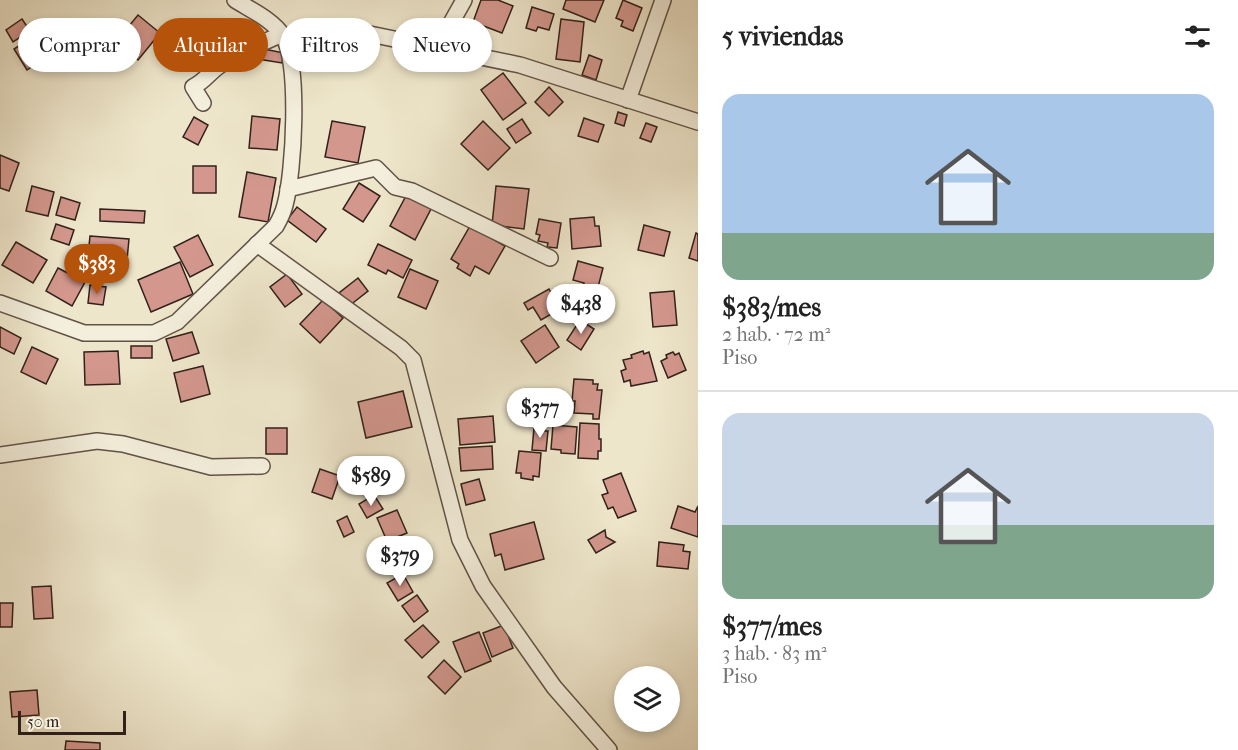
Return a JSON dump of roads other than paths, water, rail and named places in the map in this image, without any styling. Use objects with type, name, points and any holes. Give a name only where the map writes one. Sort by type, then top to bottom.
[{"type":"street","points":[[235,0],[274,25],[280,32]]},
{"type":"street","points":[[454,18],[464,0]]},
{"type":"street","points":[[628,100],[663,0]]},
{"type":"street","points":[[203,103],[193,87],[204,81],[216,68],[240,53],[280,35]]},
{"type":"street","points":[[492,59],[520,65],[698,122]]},
{"type":"street","points":[[0,303],[84,333],[154,333],[177,322],[276,226],[282,215],[288,189],[294,97],[292,72]]},
{"type":"street","points":[[288,189],[376,168],[395,187],[412,191],[550,258]]},
{"type":"street","points":[[257,244],[401,348],[413,360],[460,540],[470,564],[554,687],[609,750]]},
{"type":"street","points":[[0,455],[97,441],[123,444],[211,467],[262,466]]}]
